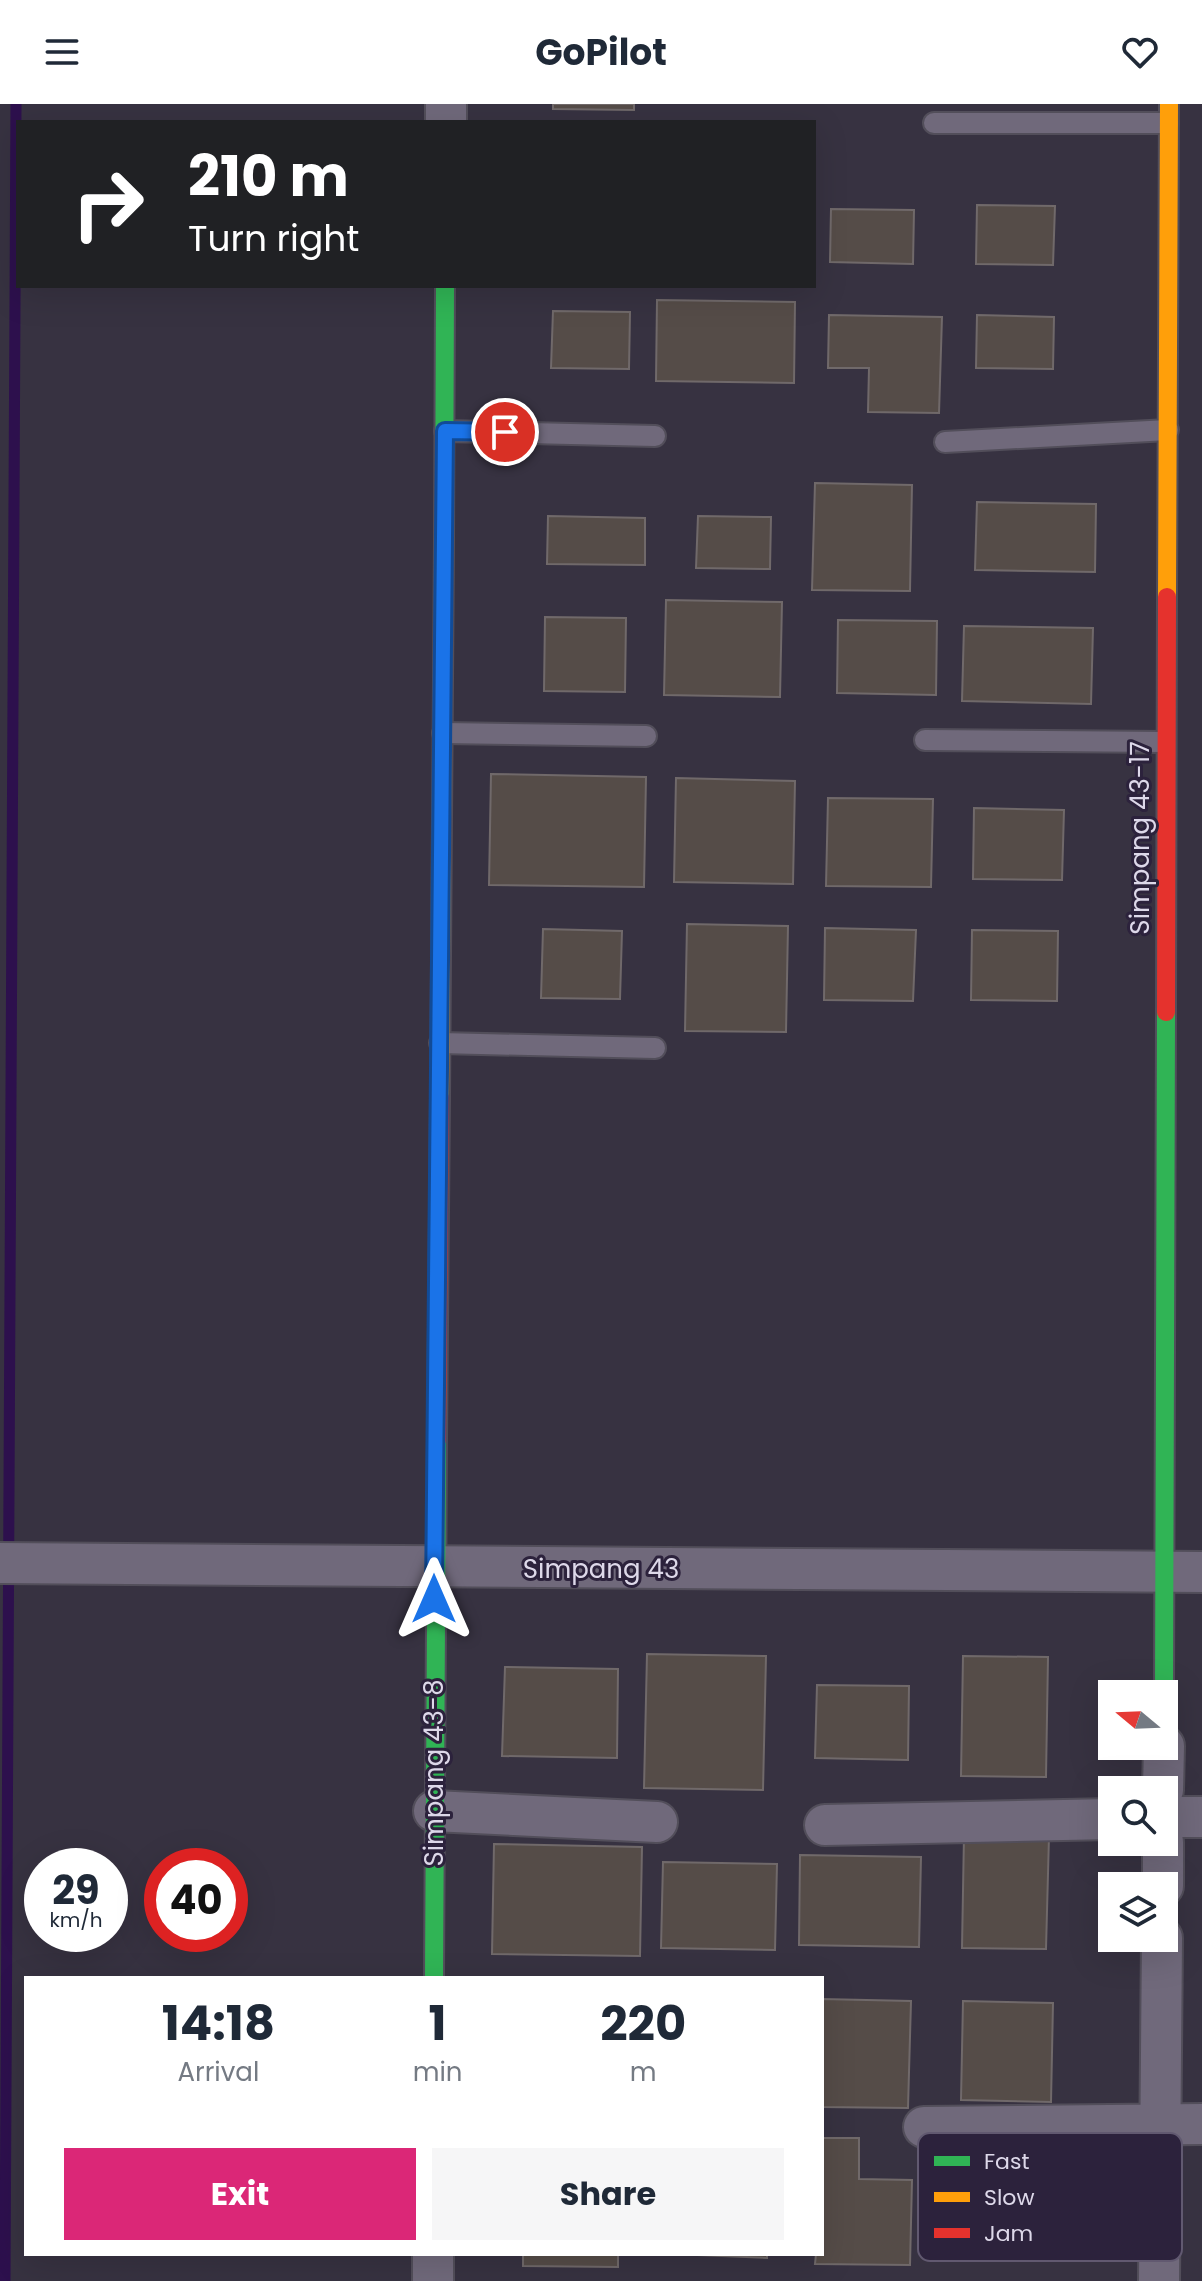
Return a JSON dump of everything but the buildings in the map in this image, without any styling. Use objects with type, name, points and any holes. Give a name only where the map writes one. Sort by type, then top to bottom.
[{"type":"street","name":"Simpang 43-17","points":[[1166,1680],[1183,1572],[1165,742],[1169,113]]},
{"type":"street","name":"Simpang 43-8","points":[[434,1976],[434,1569],[445,288]]},
{"type":"street","name":"Simpang 43","points":[[18,1563],[434,1569],[1183,1572]]},
{"type":"street","points":[[434,1811],[657,1822]]},
{"type":"street","points":[[1178,1817],[1202,1817]]},
{"type":"street","points":[[825,1825],[1098,1819]]},
{"type":"street","points":[[1160,2133],[1162,1952]]},
{"type":"street","points":[[924,2127],[1160,2122],[1202,2124]]},
{"type":"street","points":[[433,2256],[433,2281]]},
{"type":"street","points":[[1159,2261],[1159,2281]]},
{"type":"lane","points":[[934,123],[1169,113]]},
{"type":"lane","points":[[945,442],[1168,430]]},
{"type":"lane","points":[[445,431],[655,436]]},
{"type":"lane","points":[[443,733],[646,736]]},
{"type":"lane","points":[[925,740],[1165,742]]},
{"type":"lane","points":[[440,1043],[655,1048]]},
{"type":"waterway","points":[[5,2281],[16,104]]},
{"type":"traffic: fast","points":[[444,539],[445,288]]},
{"type":"traffic: fast","points":[[1164,1680],[1166,1012]]},
{"type":"traffic: fast","points":[[434,1976],[437,1440]]},
{"type":"traffic: slow","points":[[1167,597],[1169,104]]},
{"type":"traffic: slow","points":[[440,1098],[444,539]]},
{"type":"traffic: jam","points":[[1166,1012],[1167,597]]},
{"type":"traffic: jam","points":[[437,1440],[440,1098]]},
{"type":"route","points":[[434,1599],[445,431],[505,432]]}]
